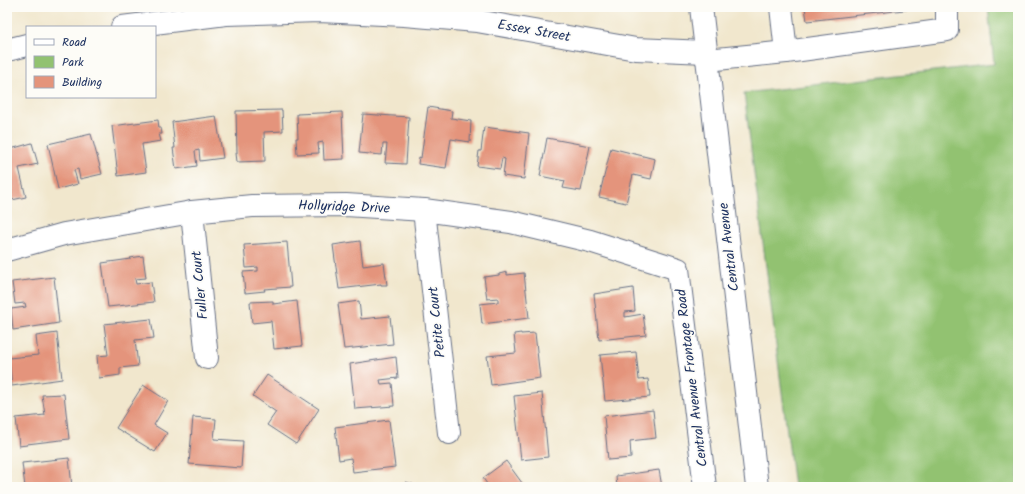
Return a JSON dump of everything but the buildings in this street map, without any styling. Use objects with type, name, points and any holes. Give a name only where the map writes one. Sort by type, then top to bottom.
[{"type":"street","name":"Central Avenue","points":[[701,7],[757,487]]},
{"type":"street","points":[[781,7],[786,52]]},
{"type":"street","name":"Essex Street","points":[[130,26],[226,14],[319,11],[389,14],[477,22],[636,49],[707,56],[786,52],[947,30],[947,7]]},
{"type":"street","points":[[7,50],[26,45]]},
{"type":"street","name":"Hollyridge Drive","points":[[7,250],[64,234],[192,212],[252,206],[346,205],[424,210],[511,222],[590,240],[678,269]]},
{"type":"street","name":"Petite Court","points":[[424,210],[449,433]]},
{"type":"street","name":"Fuller Court","points":[[192,212],[207,358]]},
{"type":"street","name":"Central Avenue Frontage Road","points":[[678,269],[705,487]]},
{"type":"green space","points":[[988,7],[1018,7],[1018,487],[794,487],[744,93],[994,64]]}]
